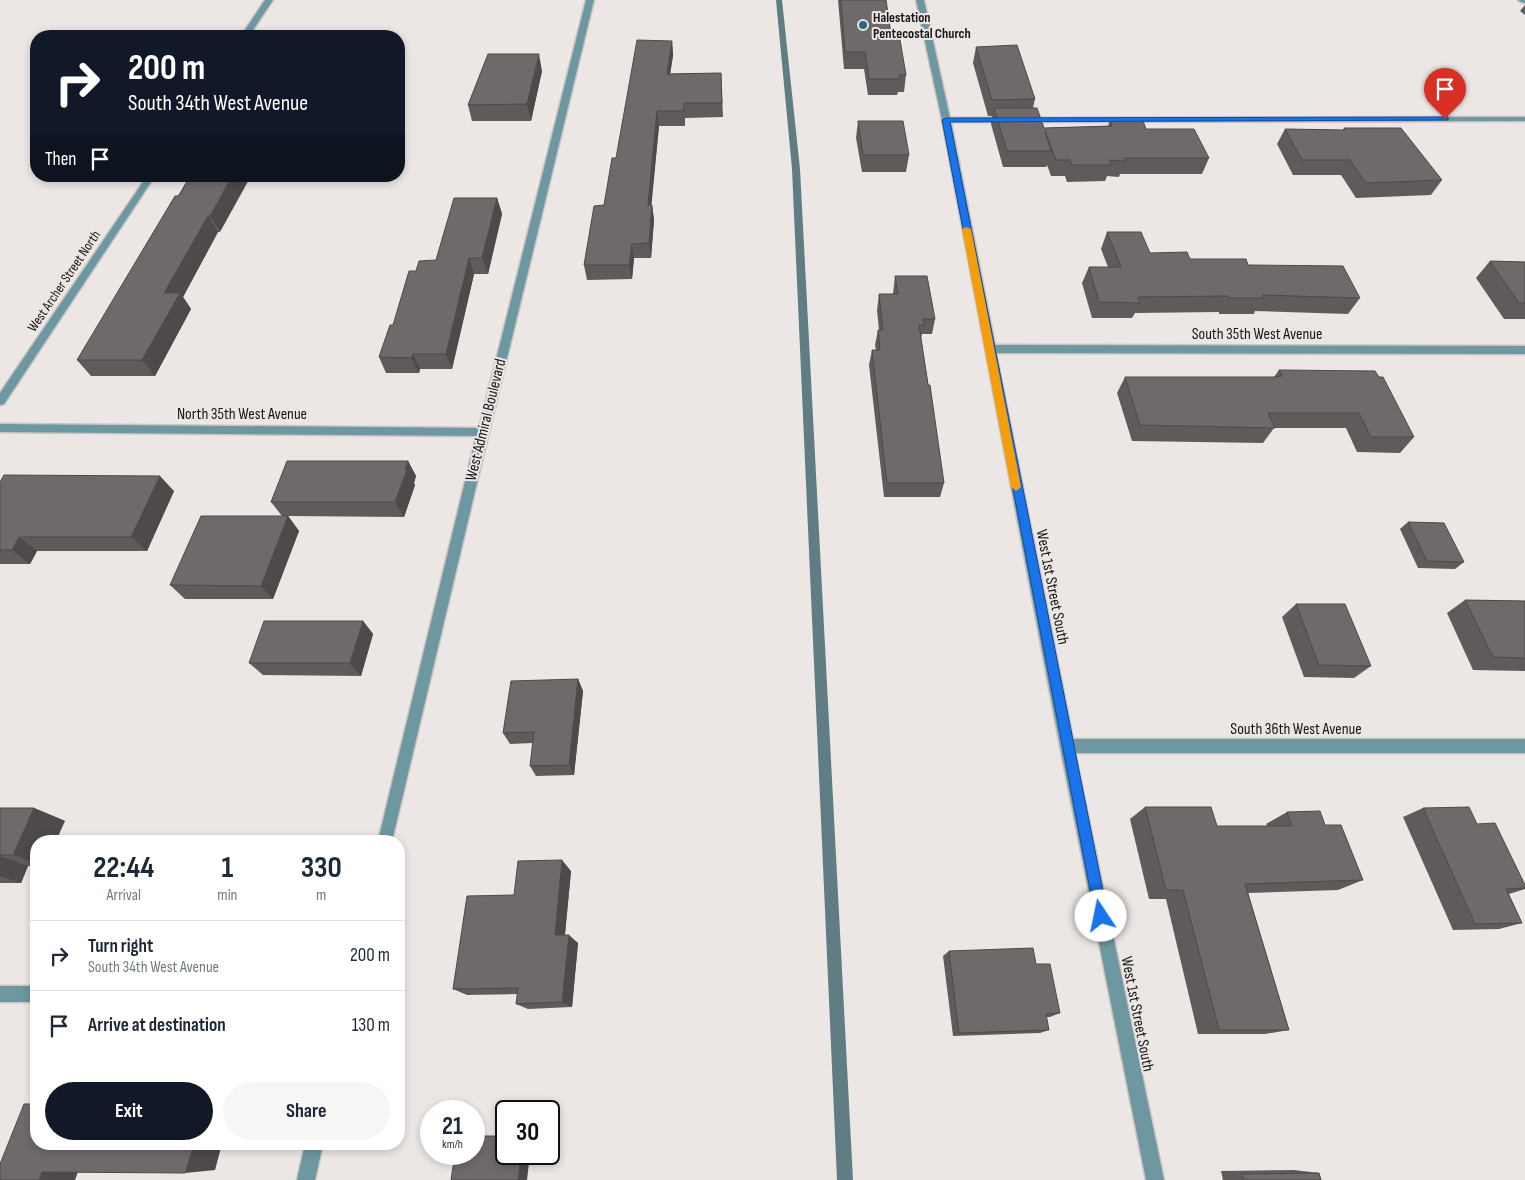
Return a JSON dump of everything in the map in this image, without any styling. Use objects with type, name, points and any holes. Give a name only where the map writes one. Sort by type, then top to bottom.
[{"type":"street","points":[[248,30],[269,0]]},
{"type":"street","name":"West Admiral Boulevard","points":[[386,835],[483,432],[590,0]]},
{"type":"street","name":"West 1st Street South","points":[[920,0],[946,120],[989,349],[1154,1180]]},
{"type":"street","points":[[946,120],[1525,119]]},
{"type":"street","name":"West Archer Street North","points":[[0,401],[147,182]]},
{"type":"street","name":"South 35th West Avenue","points":[[989,349],[1525,350]]},
{"type":"street","name":"North 35th West Avenue","points":[[0,428],[483,432]]},
{"type":"street","name":"South 36th West Avenue","points":[[1067,746],[1525,746]]},
{"type":"street","points":[[0,994],[30,994]]},
{"type":"street","points":[[306,1180],[313,1150]]},
{"type":"building","name":"Halestation Pentecostal Church","points":[[841,0],[886,0],[891,34],[899,34],[906,75],[899,75],[899,79],[869,79],[865,52],[845,52]]},
{"type":"building","points":[[637,40],[672,41],[667,74],[721,73],[722,103],[684,103],[684,111],[657,111],[648,205],[652,205],[649,243],[632,244],[629,265],[584,265],[594,206],[604,205],[612,158],[616,158]]},
{"type":"building","points":[[1017,45],[1035,99],[992,100],[976,47]]},
{"type":"building","points":[[488,54],[539,54],[527,104],[468,105]]},
{"type":"building","points":[[994,108],[1037,108],[1044,128],[1112,126],[1110,120],[1143,121],[1146,129],[1194,129],[1209,158],[1124,158],[1125,161],[1109,160],[1111,165],[1072,165],[1070,160],[1056,160],[1045,131],[1051,151],[1007,151]]},
{"type":"building","points":[[858,121],[903,121],[909,155],[863,155]]},
{"type":"building","points":[[1344,128],[1401,128],[1442,180],[1366,183],[1350,160],[1302,160],[1285,129],[1345,130]]},
{"type":"building","points":[[187,182],[229,182],[164,293],[180,293],[142,360],[77,360],[175,196],[179,196]]},
{"type":"building","points":[[454,198],[497,198],[482,258],[469,258],[446,354],[413,354],[411,358],[379,357],[390,325],[393,325],[409,271],[416,271],[419,261],[436,260]]},
{"type":"building","points":[[1107,232],[1141,232],[1150,253],[1187,252],[1190,259],[1246,259],[1248,265],[1343,266],[1360,298],[1262,295],[1263,298],[1228,298],[1228,296],[1138,297],[1140,303],[1099,302],[1089,267],[1121,267]]},
{"type":"building","points":[[1490,261],[1525,262],[1525,303],[1519,303]]},
{"type":"building","points":[[895,276],[927,276],[935,319],[923,319],[924,325],[919,325],[944,483],[887,483],[872,350],[880,350],[878,330],[883,330],[879,294],[898,294]]},
{"type":"building","points":[[1279,370],[1375,371],[1379,377],[1383,377],[1414,437],[1371,437],[1359,413],[1268,413],[1275,428],[1140,425],[1125,377],[1276,377],[1282,376]]},
{"type":"building","points":[[287,461],[408,461],[405,470],[407,470],[395,502],[271,502]]},
{"type":"building","points":[[4,475],[160,476],[131,537],[19,537],[12,550],[0,550],[0,482]]},
{"type":"building","points":[[201,516],[288,516],[261,586],[170,585]]},
{"type":"building","points":[[1408,522],[1444,523],[1464,562],[1427,561]]},
{"type":"building","points":[[1465,600],[1525,601],[1525,658],[1493,657]]},
{"type":"building","points":[[1296,604],[1345,604],[1371,666],[1319,665]]},
{"type":"building","points":[[264,621],[363,621],[350,663],[249,663]]},
{"type":"building","points":[[578,679],[569,765],[530,766],[534,732],[503,733],[511,681]]},
{"type":"building","points":[[1145,807],[1211,807],[1217,826],[1292,826],[1287,812],[1320,811],[1325,825],[1341,825],[1363,880],[1245,884],[1289,1030],[1219,1030],[1183,890],[1166,890]]},
{"type":"building","points":[[1469,807],[1477,824],[1495,823],[1525,885],[1525,888],[1506,889],[1522,923],[1475,924],[1423,808]]},
{"type":"building","points":[[0,808],[34,808],[13,855],[0,855]]},
{"type":"building","points":[[562,860],[555,935],[569,935],[562,1002],[516,1004],[518,988],[453,989],[467,896],[514,895],[518,861]]},
{"type":"building","points":[[1033,948],[1036,964],[1050,964],[1060,1013],[1046,1014],[1049,1030],[959,1033],[949,951]]},
{"type":"building","points":[[24,1104],[30,1104],[30,1150],[192,1150],[185,1173],[42,1172],[39,1180],[0,1180],[0,1164]]},
{"type":"building","points":[[485,1136],[495,1136],[495,1165],[520,1165],[518,1180],[451,1180],[453,1165],[485,1165]]},
{"type":"building","points":[[1319,1173],[1321,1180],[1244,1180],[1242,1174]]},
{"type":"waterway","points":[[779,0],[796,169],[845,1180]]},
{"type":"slow traffic","points":[[966,229],[1016,487]]},
{"type":"place","name":"Halestation Pentecostal Church","points":[[863,25]]},
{"type":"route","points":[[1101,916],[989,349],[946,120],[1445,119]]}]
